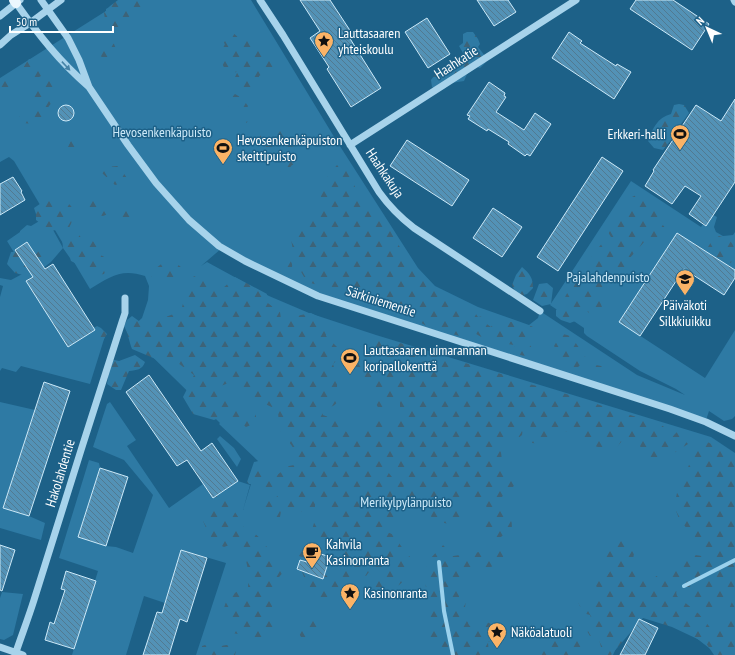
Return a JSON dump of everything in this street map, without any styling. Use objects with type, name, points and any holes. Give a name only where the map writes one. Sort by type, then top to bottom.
[{"type":"street","name":"Särkiniementie","points":[[41,0],[68,38],[79,60],[89,87],[156,183],[189,220],[219,246],[245,261],[318,296],[670,409],[734,434]]},
{"type":"street","points":[[0,45],[11,35],[61,0]]},
{"type":"street","name":"Haahkakuja","points":[[260,0],[379,192],[406,222],[540,311]]},
{"type":"street","name":"Haahkatie","points":[[350,145],[576,0]]},
{"type":"street","name":"Särkiniementie","points":[[17,1],[30,23],[67,68],[89,87]]},
{"type":"street","points":[[0,16],[17,1]]},
{"type":"street","name":"Hakolahdentie","points":[[15,653],[31,611],[81,452],[94,404],[101,389],[122,322],[125,312],[125,298]]},
{"type":"street","points":[[0,647],[23,655]]},
{"type":"green space","points":[[118,0],[152,0],[148,8],[127,18],[123,27],[114,30],[105,19],[104,13]]},
{"type":"green space","points":[[121,0],[251,0],[336,140],[418,268],[435,286],[478,307],[529,325],[538,318],[540,311],[637,375],[685,395],[640,371],[587,336],[584,333],[584,328],[550,305],[631,181],[701,227],[703,224],[706,226],[713,215],[717,217],[714,227],[716,232],[723,236],[733,235],[735,232],[735,270],[677,233],[619,322],[705,378],[735,330],[735,416],[732,419],[724,421],[709,411],[706,420],[318,295],[222,248],[201,266],[207,262],[269,296],[309,313],[376,335],[711,437],[735,453],[735,655],[718,655],[668,616],[632,613],[613,655],[196,655],[226,563],[182,550],[165,603],[144,596],[126,655],[72,655],[98,571],[59,558],[89,460],[99,463],[100,468],[78,537],[133,553],[153,495],[124,460],[93,447],[107,404],[110,402],[136,440],[127,446],[169,508],[203,484],[213,498],[238,481],[250,485],[243,510],[258,461],[127,332],[142,318],[148,300],[149,286],[145,276],[122,273],[90,289],[14,161],[9,157],[0,162],[0,78]]},
{"type":"green space","points":[[225,32],[233,33],[239,39],[248,40],[254,48],[260,48],[272,61],[275,67],[275,70],[266,72],[259,76],[259,80],[254,80],[251,88],[245,92],[236,88],[233,81],[238,71],[232,74],[225,69],[222,63],[221,49],[225,44],[222,41],[222,36]]},
{"type":"green space","points":[[473,32],[478,39],[480,44],[478,47],[485,56],[486,62],[480,68],[477,67],[467,74],[464,81],[451,83],[439,91],[432,87],[431,80],[437,72],[448,70],[454,62],[463,58],[463,53],[459,46],[463,43],[463,34]]},
{"type":"green space","points":[[107,40],[114,44],[117,51],[112,56],[105,58],[97,54],[97,48],[100,43]]},
{"type":"green space","points":[[29,59],[40,60],[46,70],[37,78],[31,78],[20,72]]},
{"type":"green space","points":[[46,77],[56,85],[58,92],[47,109],[41,109],[33,102],[33,94],[36,88],[40,85],[42,79]]},
{"type":"green space","points":[[9,78],[14,81],[12,90],[7,95],[0,96],[0,80]]},
{"type":"green space","points":[[235,94],[242,98],[248,106],[246,110],[251,114],[250,120],[246,123],[241,121],[240,113],[235,110],[232,114],[230,112],[230,101]]},
{"type":"green space","points":[[674,105],[684,105],[689,113],[681,124],[678,135],[671,140],[663,150],[654,148],[648,141],[654,128],[662,118],[671,114]]},
{"type":"green space","points":[[20,109],[37,109],[44,113],[46,116],[42,127],[37,127],[35,124],[22,123],[19,116]]},
{"type":"green space","points":[[274,127],[283,131],[291,138],[294,154],[298,155],[299,161],[283,172],[277,170],[271,159],[266,161],[262,158],[265,153],[257,140],[265,130]]},
{"type":"green space","points":[[72,138],[79,138],[83,147],[79,153],[73,153],[68,147]]},
{"type":"green space","points":[[337,165],[349,171],[361,203],[374,206],[378,209],[377,218],[385,220],[413,270],[423,278],[426,286],[476,314],[478,317],[484,316],[484,322],[491,327],[497,317],[508,322],[519,322],[528,327],[531,326],[535,328],[534,334],[527,341],[532,348],[532,353],[528,356],[520,355],[514,345],[498,339],[483,338],[471,331],[467,338],[430,328],[404,313],[397,315],[386,305],[376,302],[358,301],[350,298],[344,291],[324,284],[318,285],[307,282],[300,270],[308,266],[299,262],[295,256],[291,239],[314,218],[320,204],[322,183]]},
{"type":"green space","points":[[117,166],[127,178],[123,183],[115,185],[102,173],[107,167]]},
{"type":"green space","name":"Pajalahdenpuisto","points":[[636,195],[643,201],[649,198],[657,205],[663,214],[657,222],[664,226],[666,235],[663,243],[650,249],[645,241],[628,260],[629,266],[620,274],[608,265],[606,270],[612,275],[613,284],[600,295],[602,308],[591,314],[583,309],[580,312],[578,320],[570,323],[561,320],[556,316],[556,310],[562,304],[566,295],[592,256],[595,255],[604,239],[611,237],[608,232],[612,225],[618,224],[617,218],[621,216],[625,207],[631,206],[628,201]]},
{"type":"green space","points":[[50,197],[68,203],[71,206],[73,215],[69,228],[50,231],[36,220],[34,208]]},
{"type":"green space","points":[[100,198],[105,202],[103,207],[108,209],[108,214],[103,216],[97,215],[94,217],[86,213],[85,205],[91,203],[93,199]]},
{"type":"green space","points":[[126,203],[132,205],[137,213],[123,221],[116,213],[120,204]]},
{"type":"green space","points":[[46,217],[63,248],[51,262],[26,281],[68,347],[95,330],[105,336],[90,384],[21,366],[16,372],[2,368],[0,371],[0,297],[3,286],[0,285],[0,278],[11,280],[26,272],[7,241],[27,225],[31,226]]},
{"type":"green space","points":[[75,231],[80,236],[82,241],[91,238],[98,248],[99,254],[106,258],[108,265],[104,274],[98,275],[71,261],[63,248],[62,238]]},
{"type":"green space","points":[[719,236],[728,239],[733,244],[735,260],[730,263],[718,261],[708,247],[711,242]]},
{"type":"green space","points":[[40,250],[48,257],[46,261],[37,263],[23,275],[15,273],[7,264],[11,252],[25,251],[36,254]]},
{"type":"green space","points":[[284,258],[288,259],[292,265],[289,276],[285,277],[281,272],[279,264],[279,261]]},
{"type":"green space","points":[[165,261],[175,262],[182,268],[172,280],[151,277],[155,269]]},
{"type":"green space","points":[[522,267],[530,276],[533,288],[527,294],[520,296],[512,285],[516,275]]},
{"type":"green space","points":[[200,274],[222,289],[235,277],[267,294],[265,301],[280,312],[281,319],[311,313],[325,320],[326,336],[342,352],[340,357],[333,364],[338,375],[338,402],[333,406],[321,410],[323,415],[337,420],[350,436],[363,441],[364,426],[369,419],[373,418],[381,421],[396,417],[405,420],[400,413],[400,401],[388,398],[386,411],[380,410],[374,397],[376,384],[361,377],[354,362],[364,337],[389,340],[392,350],[400,343],[517,379],[522,385],[529,384],[554,390],[557,399],[563,393],[661,425],[672,432],[672,437],[677,432],[681,433],[684,440],[688,444],[660,462],[642,452],[638,439],[622,441],[615,449],[605,449],[591,445],[590,441],[582,444],[571,433],[556,431],[552,445],[532,443],[529,435],[532,417],[524,422],[522,435],[515,441],[507,440],[500,443],[503,470],[510,475],[515,485],[493,505],[511,511],[512,529],[498,539],[484,529],[487,511],[486,505],[477,502],[469,496],[457,506],[469,515],[461,527],[436,521],[425,511],[413,506],[405,486],[398,489],[394,486],[394,482],[398,476],[395,472],[399,464],[397,459],[393,462],[392,468],[388,472],[392,477],[388,483],[400,501],[401,510],[399,523],[385,531],[394,535],[410,557],[404,580],[389,590],[372,595],[370,592],[375,581],[369,572],[366,576],[357,573],[353,585],[345,595],[336,593],[327,604],[320,602],[318,595],[311,589],[306,580],[300,565],[324,575],[331,576],[331,567],[343,567],[330,549],[334,547],[337,549],[339,544],[319,541],[311,533],[314,523],[319,523],[337,513],[330,505],[315,494],[315,507],[308,511],[302,511],[293,520],[284,519],[284,512],[287,509],[285,507],[285,496],[273,475],[277,475],[289,466],[299,464],[304,467],[307,462],[297,457],[292,446],[279,429],[278,410],[242,393],[242,378],[218,387],[233,404],[256,411],[256,423],[246,427],[228,414],[214,420],[193,414],[183,397],[194,375],[178,363],[158,360],[132,349],[124,326],[127,320],[132,316],[143,324],[148,324],[181,311],[188,279]]},
{"type":"green space","points":[[547,283],[553,288],[551,304],[542,306],[533,300],[539,284]]},
{"type":"green space","points":[[97,326],[107,334],[102,342],[94,340],[91,335],[90,329]]},
{"type":"green space","points":[[563,334],[571,336],[586,358],[593,358],[596,365],[601,366],[604,369],[602,372],[583,363],[578,367],[571,368],[565,364],[566,361],[557,358],[558,352],[554,346]]},
{"type":"green space","points":[[135,355],[145,362],[144,365],[137,370],[129,371],[121,390],[116,390],[107,384],[107,362],[114,360],[119,361]]},
{"type":"green space","points":[[0,402],[35,410],[3,507],[45,523],[41,540],[0,528]]},
{"type":"green space","points":[[220,436],[234,448],[241,459],[237,467],[217,439]]},
{"type":"green space","points":[[705,441],[735,454],[735,655],[714,655],[706,643],[672,627],[643,618],[611,655],[603,655],[598,635],[590,636],[584,626],[592,620],[590,615],[583,613],[578,602],[588,603],[595,601],[599,589],[593,583],[599,572],[607,576],[611,570],[601,559],[622,540],[635,547],[632,566],[651,580],[688,554],[702,556],[709,552],[680,521],[674,506],[677,493],[682,490],[690,463]],"holes":[[[676,592],[696,600],[715,613],[719,610],[729,594],[734,597],[724,621],[724,630],[713,631],[699,614],[677,596]]]},
{"type":"green space","points":[[259,461],[260,470],[271,478],[279,490],[275,493],[283,500],[280,517],[272,521],[265,519],[261,512],[260,506],[263,493],[247,482],[254,462]]},
{"type":"green space","points":[[217,491],[230,500],[233,509],[244,526],[238,542],[224,547],[213,539],[202,518],[211,509],[208,506],[205,495]]},
{"type":"green space","points":[[246,528],[261,539],[267,547],[270,555],[280,562],[285,570],[274,583],[276,599],[271,609],[278,625],[272,634],[265,633],[268,637],[266,642],[263,644],[253,640],[251,636],[230,633],[229,613],[224,608],[230,597],[236,592],[248,587],[249,574],[242,543],[244,529]]},
{"type":"green space","points":[[313,543],[316,546],[320,557],[314,561],[299,556],[301,549]]},
{"type":"green space","points":[[443,545],[453,556],[486,551],[494,546],[504,553],[503,559],[495,566],[480,569],[459,585],[459,598],[466,601],[464,613],[469,625],[476,629],[479,618],[505,631],[505,639],[488,642],[489,655],[452,655],[443,647],[430,644],[428,631],[431,617],[426,614],[429,599],[424,579],[428,561]]},
{"type":"green space","points":[[2,592],[23,594],[13,635],[4,640],[0,639],[0,598]]},
{"type":"green space","points":[[312,617],[319,623],[315,635],[309,638],[301,637],[297,630],[296,623],[302,618]]},
{"type":"green space","points":[[578,631],[584,642],[574,655],[540,655],[544,646],[553,640],[565,637]]},
{"type":"green space","points":[[208,644],[218,653],[221,646],[233,645],[236,651],[235,655],[201,655],[202,646]]},
{"type":"building","points":[[300,0],[330,0],[353,35],[349,37],[381,88],[351,107],[327,69],[329,67],[310,38],[320,31]]},
{"type":"building","points":[[477,0],[508,0],[516,12],[494,26]]},
{"type":"building","points":[[636,0],[673,0],[709,24],[692,50],[630,9]]},
{"type":"building","points":[[427,18],[450,54],[428,68],[405,32]]},
{"type":"building","points":[[569,32],[582,41],[580,43],[616,66],[617,64],[631,72],[614,99],[552,58]]},
{"type":"building","points":[[489,82],[505,93],[504,96],[506,97],[496,112],[524,130],[535,113],[551,124],[530,156],[527,154],[525,156],[508,144],[509,142],[468,119],[470,116],[467,115]]},
{"type":"building","points":[[735,99],[735,182],[706,226],[689,214],[701,196],[685,186],[672,204],[645,186],[654,171],[653,170],[696,105],[721,121]]},
{"type":"building","points":[[63,105],[69,105],[74,110],[72,119],[69,121],[63,121],[58,116],[58,110]]},
{"type":"building","points":[[407,140],[469,180],[452,206],[390,166]]},
{"type":"building","points":[[602,157],[623,171],[558,271],[537,257]]},
{"type":"building","points":[[13,177],[22,191],[21,192],[25,200],[0,215],[0,184]]},
{"type":"building","points":[[493,208],[522,227],[502,257],[473,238]]},
{"type":"building","points":[[677,233],[735,270],[735,278],[724,295],[684,269],[640,336],[619,322]]},
{"type":"building","points":[[27,242],[45,269],[53,264],[95,330],[68,347],[26,281],[33,277],[15,250]]},
{"type":"building","points":[[149,375],[201,451],[212,443],[238,481],[213,498],[187,460],[177,466],[126,392]]},
{"type":"building","points":[[44,382],[70,391],[29,516],[3,508]]},
{"type":"building","points":[[100,468],[128,477],[106,546],[78,537]]},
{"type":"building","points":[[0,545],[15,550],[2,591],[0,590]]},
{"type":"building","points":[[181,550],[207,558],[187,622],[180,619],[169,655],[143,655],[157,612],[162,613]]},
{"type":"building","name":"Kahvila Kasinonranta","points":[[318,553],[330,557],[323,579],[297,569],[300,560],[314,564]]},
{"type":"building","points":[[66,571],[96,581],[74,649],[45,640],[50,622],[54,624],[65,590],[61,589]]},
{"type":"building","points":[[639,619],[658,628],[645,655],[620,655]]},
{"type":"waterway","points":[[684,586],[735,560]]},
{"type":"waterway","points":[[439,562],[444,611],[453,655]]},
{"type":"place","name":"Lauttasaaren yhteiskoulu","points":[[324,58]]},
{"type":"place","name":"Erkkeri-halli","points":[[680,151]]},
{"type":"place","name":"Hevosenkenkäpuiston skeittipuisto","points":[[223,165]]},
{"type":"place","name":"Päiväkoti Silkkiuikku","points":[[685,296]]},
{"type":"place","name":"Lauttasaaren uimarannan koripallokenttä","points":[[350,375]]},
{"type":"place","name":"Kahvila Kasinonranta","points":[[312,569]]},
{"type":"place","name":"Kasinonranta","points":[[350,610]]},
{"type":"place","name":"Näköalatuoli","points":[[497,649]]},
{"type":"park label","name":"Hevosenkenkäpuisto","points":[[162,132]]},
{"type":"park label","name":"Merikylpylänpuisto","points":[[406,502]]}]
